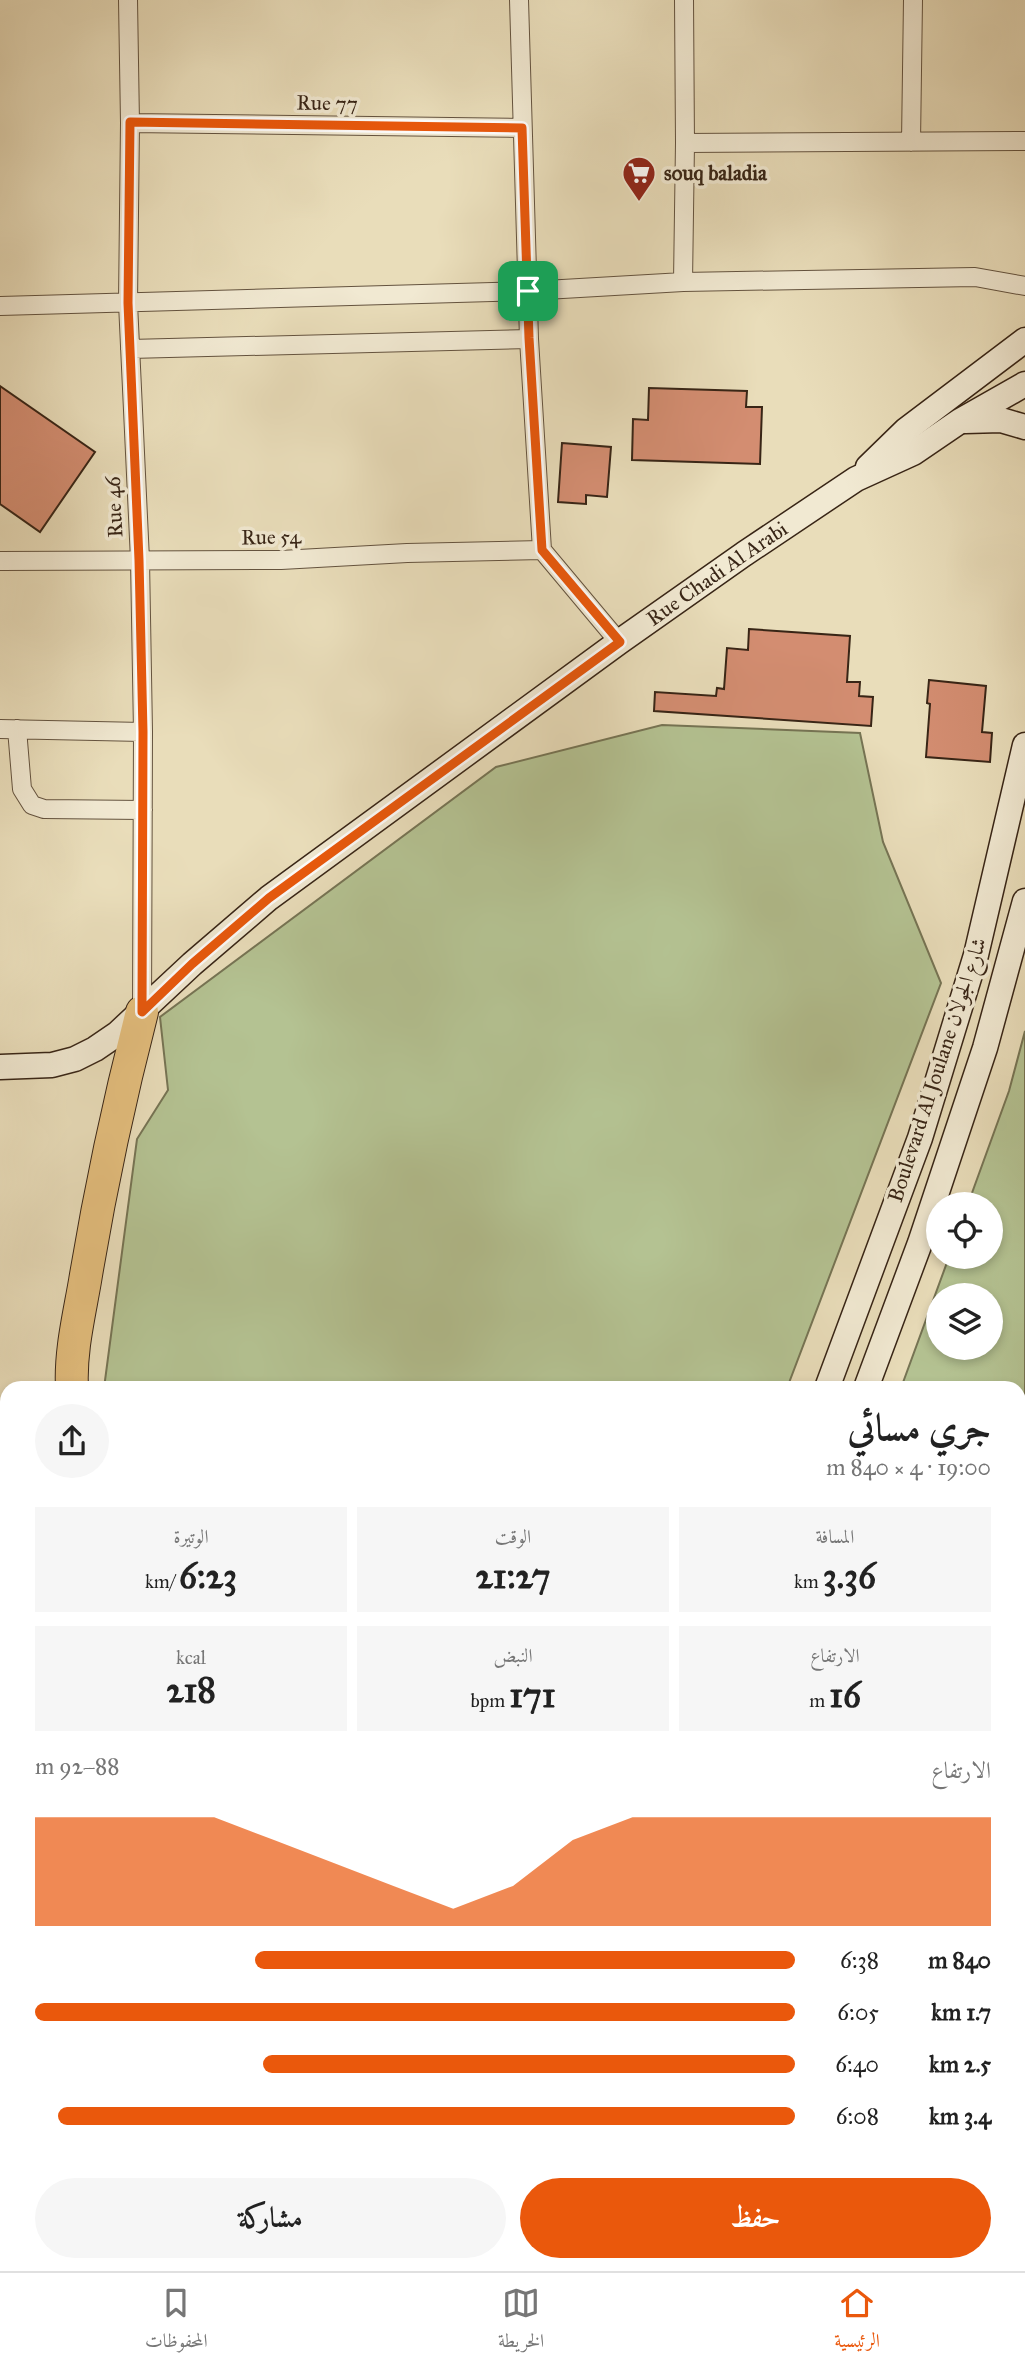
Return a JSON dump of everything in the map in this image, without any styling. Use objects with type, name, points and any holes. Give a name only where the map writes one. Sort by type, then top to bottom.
[{"type":"highway","points":[[72,1381],[72,1362],[117,1105],[142,1012]]},
{"type":"street","name":"Rue 46","points":[[128,0],[128,303],[143,732],[142,1012]]},
{"type":"street","points":[[519,0],[529,338],[542,550],[620,642]]},
{"type":"street","points":[[683,282],[684,0]]},
{"type":"street","points":[[911,142],[913,0]]},
{"type":"street","name":"Rue 77","points":[[130,122],[522,128]]},
{"type":"street","points":[[685,144],[1025,141]]},
{"type":"street","points":[[0,306],[528,291],[683,282],[975,277],[1025,286]]},
{"type":"street","points":[[130,349],[529,338]]},
{"type":"street","name":"Rue Chadi Al Arabi","points":[[856,479],[906,430],[1025,340]]},
{"type":"street","name":"Rue Chadi Al Arabi","points":[[0,1067],[52,1065],[75,1059],[117,1034],[192,964],[269,898],[620,642],[856,479],[913,453],[960,421],[1025,384]]},
{"type":"street","points":[[960,421],[1001,420],[1025,427]]},
{"type":"street","name":"Rue 54","points":[[0,561],[281,561],[407,553],[542,550]]},
{"type":"street","points":[[143,732],[8,729],[22,789],[32,805],[44,809],[143,810]]},
{"type":"street","name":"Boulevard Al Joulane شارع الجولان","points":[[830,1381],[920,1138],[976,955],[1025,745]]},
{"type":"street","name":"Boulevard Al Joulane شارع الجولان","points":[[869,1381],[920,1243],[985,1048],[1024,913]]},
{"type":"green space","points":[[662,725],[860,733],[883,842],[941,983],[790,1381],[105,1381],[137,1139],[168,1090],[160,1017],[496,767]]},
{"type":"green space","points":[[1025,1031],[1025,1381],[904,1381],[926,1320],[926,1360],[1003,1360],[1003,1283],[939,1283],[945,1269],[1003,1269],[1003,1192],[972,1192],[1009,1091]]},
{"type":"building","points":[[0,386],[95,452],[40,532],[0,504]]},
{"type":"building","points":[[649,388],[747,391],[746,407],[762,407],[760,464],[632,460],[633,419],[648,420]]},
{"type":"building","points":[[562,443],[611,447],[607,497],[586,495],[586,504],[558,502]]},
{"type":"building","points":[[749,629],[850,636],[847,682],[860,682],[859,696],[873,697],[871,726],[654,711],[655,692],[716,696],[717,688],[724,689],[727,648],[748,650]]},
{"type":"building","points":[[929,680],[986,686],[982,732],[992,733],[990,762],[926,757]]},
{"type":"place","name":"souq baladia","points":[[639,203]]},
{"type":"route","points":[[130,122],[522,128],[528,291],[542,550],[620,642],[269,898],[192,964],[142,1012],[143,732],[128,303],[130,122]]}]
